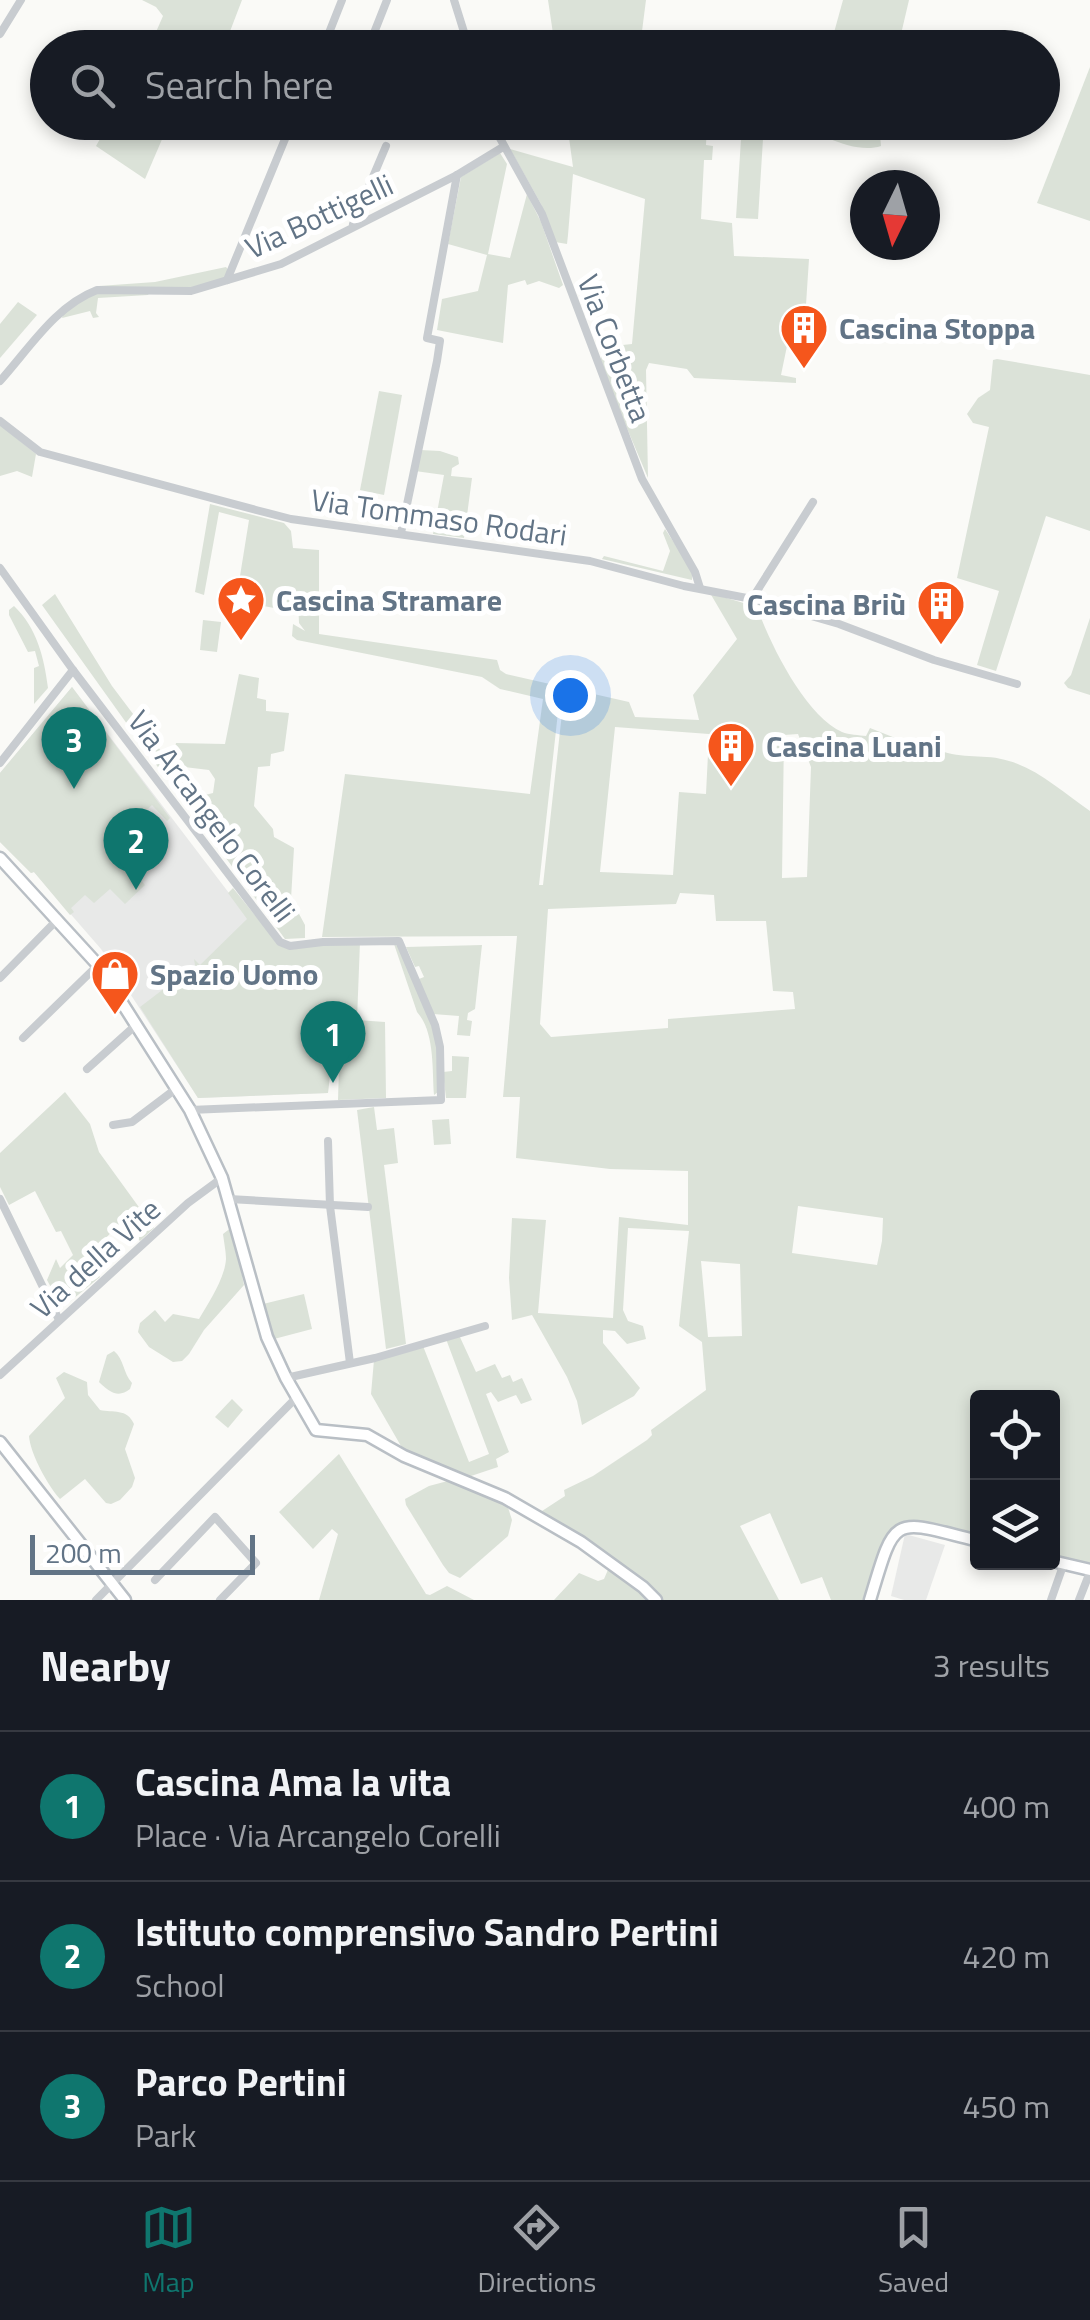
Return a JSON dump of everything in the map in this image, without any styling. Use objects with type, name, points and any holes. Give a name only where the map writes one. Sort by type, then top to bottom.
[{"type":"street","points":[[0,34],[22,0]]},
{"type":"street","points":[[330,30],[342,0]]},
{"type":"street","points":[[375,30],[387,0]]},
{"type":"street","points":[[454,0],[463,30]]},
{"type":"street","points":[[227,280],[285,140]]},
{"type":"street","name":"Via Corbetta","points":[[500,140],[542,214],[642,479],[696,572],[700,588]]},
{"type":"street","points":[[352,226],[386,146]]},
{"type":"street","name":"Via Bottigelli","points":[[0,380],[67,305],[82,296],[97,290],[191,291],[281,264],[457,175],[503,147]]},
{"type":"street","points":[[401,534],[440,342],[426,338],[457,175]]},
{"type":"street","name":"Via Tommaso Rodari","points":[[0,421],[40,452],[291,519],[590,562],[752,598],[881,639],[908,652],[1016,684]]},
{"type":"street","points":[[752,598],[814,502]]},
{"type":"street","points":[[0,568],[73,670],[0,764]]},
{"type":"street","name":"Via Arcangelo Corelli","points":[[73,670],[280,942],[290,946],[399,941],[435,1025],[440,1047],[440,1100],[190,1110]]},
{"type":"street","points":[[0,858],[7,871],[58,919],[98,965],[190,1110],[222,1178],[264,1327],[296,1398],[319,1433],[367,1435],[404,1456],[504,1498],[581,1542],[656,1600]]},
{"type":"street","points":[[0,978],[58,919]]},
{"type":"street","points":[[23,1038],[98,965]]},
{"type":"street","points":[[87,1069],[136,1025]]},
{"type":"street","points":[[113,1125],[132,1122],[177,1088]]},
{"type":"street","points":[[328,1141],[330,1206],[350,1364]]},
{"type":"street","name":"Via della Vite","points":[[0,1374],[206,1187],[222,1178]]},
{"type":"street","points":[[0,1199],[59,1320]]},
{"type":"street","points":[[229,1199],[368,1208]]},
{"type":"street","points":[[286,1378],[485,1326]]},
{"type":"street","points":[[96,1600],[296,1398]]},
{"type":"street","points":[[0,1442],[125,1600]]},
{"type":"street","points":[[155,1580],[215,1516],[256,1563],[220,1600]]},
{"type":"street","points":[[870,1600],[884,1553],[902,1533],[927,1528],[970,1539]]},
{"type":"street","points":[[1060,1563],[1090,1571],[1080,1600]]},
{"type":"street","points":[[1051,1600],[1057,1570]]},
{"type":"shaded area","points":[[142,0],[242,0],[231,30],[157,30],[163,16]]},
{"type":"shaded area","points":[[548,0],[646,0],[642,30],[552,30]]},
{"type":"shaded area","points":[[843,0],[909,0],[902,30],[835,30]]},
{"type":"shaded area","points":[[1090,67],[1090,221],[1037,203]]},
{"type":"shaded area","points":[[99,140],[162,140],[145,179],[96,146]]},
{"type":"shaded area","points":[[569,140],[706,140],[706,145],[713,146],[712,160],[704,160],[701,219],[732,223],[734,256],[809,259],[804,335],[787,346],[781,375],[796,378],[796,383],[694,378],[687,369],[649,363],[648,478],[601,367],[604,347],[632,344],[645,199],[573,174],[567,244],[555,242],[541,204],[510,149],[573,167]]},
{"type":"shaded area","points":[[741,140],[763,140],[758,219],[736,218]]},
{"type":"shaded area","points":[[880,140],[881,146],[859,147],[836,141]]},
{"type":"shaded area","points":[[500,153],[507,164],[488,254],[510,258],[527,194],[563,285],[559,288],[539,281],[527,285],[525,280],[508,285],[503,343],[437,330],[442,299],[478,291],[487,255],[448,244],[461,177]]},
{"type":"shaded area","points":[[226,267],[230,272],[226,280],[190,290],[97,290],[99,286],[155,282]]},
{"type":"shaded area","points":[[150,292],[98,298],[99,317],[93,318],[90,311],[62,318],[65,309],[97,293]]},
{"type":"shaded area","points":[[18,302],[37,315],[0,358],[0,324]]},
{"type":"shaded area","points":[[993,360],[1090,375],[1090,531],[1046,516],[996,671],[977,665],[999,591],[957,578],[989,427],[973,423],[967,414],[978,398],[990,390]]},
{"type":"shaded area","points":[[379,391],[402,395],[384,495],[360,490]]},
{"type":"shaded area","points":[[0,425],[36,454],[32,477],[17,471],[0,476]]},
{"type":"shaded area","points":[[420,450],[458,457],[459,464],[452,468],[451,476],[472,478],[464,538],[433,534],[444,475],[415,471]]},
{"type":"shaded area","points":[[210,504],[284,523],[291,531],[293,548],[319,550],[319,634],[497,660],[506,674],[629,702],[635,717],[699,720],[693,695],[737,639],[710,593],[757,607],[802,695],[842,732],[866,736],[870,728],[933,753],[939,750],[1009,761],[1041,776],[1090,811],[1090,1565],[1060,1557],[1060,1390],[970,1390],[970,1535],[913,1522],[896,1530],[868,1600],[831,1600],[822,1577],[801,1584],[770,1513],[740,1526],[779,1600],[554,1600],[579,1573],[598,1581],[604,1579],[613,1558],[541,1514],[542,1511],[565,1496],[564,1490],[647,1440],[651,1430],[706,1390],[702,1342],[679,1326],[689,1231],[628,1228],[623,1310],[628,1321],[643,1326],[646,1339],[627,1344],[615,1331],[603,1330],[603,1343],[640,1388],[634,1396],[582,1425],[567,1377],[532,1315],[512,1320],[512,1218],[546,1220],[538,1313],[613,1318],[619,1217],[688,1225],[688,1171],[610,1169],[516,1158],[520,1097],[503,1097],[517,936],[322,937],[345,774],[530,794],[543,699],[500,689],[482,677],[297,640],[292,636],[293,624],[305,631],[299,623],[298,600],[285,610],[236,601],[249,520],[219,512],[204,595],[195,592]],"holes":[[[559,703],[563,704],[543,885],[539,885]],[[615,727],[709,734],[706,794],[679,792],[673,875],[600,872]],[[798,734],[811,767],[807,877],[782,878],[784,735]],[[680,893],[714,895],[716,921],[766,921],[773,991],[793,992],[795,1009],[668,1019],[668,1028],[551,1037],[540,1024],[548,909],[676,904]],[[798,1206],[883,1218],[877,1265],[792,1253]],[[701,1261],[740,1264],[742,1336],[708,1337]]]},
{"type":"shaded area","points":[[665,529],[692,570],[692,580],[602,559],[604,556],[663,571],[670,551]]},
{"type":"shaded area","points":[[55,594],[112,686],[164,755],[173,760],[176,743],[225,744],[239,674],[259,678],[257,698],[266,700],[266,711],[289,713],[284,751],[271,754],[270,766],[258,767],[254,806],[273,829],[274,837],[294,848],[291,899],[305,925],[305,938],[285,939],[188,806],[189,799],[213,793],[215,779],[209,770],[176,766],[160,770],[42,605]]},
{"type":"shaded area","points":[[14,606],[34,633],[44,665],[48,688],[34,704],[34,668],[39,666],[35,651],[28,652],[9,615]]},
{"type":"shaded area","points":[[1090,618],[1090,695],[1064,683],[1071,675]]},
{"type":"shaded area","points":[[203,620],[221,622],[217,652],[200,650]]},
{"type":"shaded area","points":[[72,687],[248,918],[329,1072],[328,1093],[198,1098],[101,949],[34,872],[0,842],[0,773]]},
{"type":"shaded area","points":[[72,687],[170,818],[167,821],[152,805],[139,817],[147,827],[140,834],[146,841],[131,855],[145,870],[138,877],[145,885],[125,904],[110,889],[94,903],[85,895],[71,908],[74,912],[70,915],[34,872],[0,842],[0,773]]},
{"type":"shaded area","points":[[233,888],[275,940],[290,946],[360,942],[357,1020],[385,1022],[386,1098],[338,1100],[339,1068],[331,1066],[328,1093],[198,1098],[140,1007],[195,965],[194,959],[200,965],[247,919],[228,893]]},
{"type":"shaded area","points":[[394,944],[436,1035],[438,1092],[434,1095],[430,1040]]},
{"type":"shaded area","points":[[482,945],[475,1009],[468,1013],[467,1020],[472,1021],[470,1036],[457,1035],[459,1016],[433,1014],[419,979],[424,977],[406,947]]},
{"type":"shaded area","points":[[452,1056],[469,1057],[466,1098],[446,1098],[443,1072],[452,1071]]},
{"type":"shaded area","points":[[65,1092],[90,1124],[99,1152],[154,1228],[140,1241],[122,1221],[87,1258],[100,1277],[62,1308],[47,1280],[56,1259],[60,1268],[73,1255],[35,1191],[9,1205],[0,1187],[0,1153]]},
{"type":"shaded area","points":[[374,1107],[377,1130],[394,1128],[398,1163],[384,1165],[406,1344],[386,1349],[357,1110]]},
{"type":"shaded area","points":[[449,1119],[451,1144],[434,1145],[432,1120]]},
{"type":"shaded area","points":[[232,1227],[244,1285],[204,1330],[189,1354],[182,1361],[173,1362],[149,1347],[138,1332],[140,1323],[155,1310],[165,1322],[173,1314],[199,1319],[223,1274],[223,1234]]},
{"type":"shaded area","points":[[304,1294],[312,1329],[274,1339],[263,1304]]},
{"type":"shaded area","points":[[459,1335],[476,1372],[495,1364],[502,1378],[510,1375],[513,1382],[522,1378],[532,1400],[521,1404],[516,1395],[498,1402],[491,1392],[486,1394],[509,1452],[496,1459],[498,1467],[465,1478],[405,1453],[371,1394],[374,1360],[423,1346],[469,1462],[489,1454],[446,1339]]},
{"type":"shaded area","points":[[114,1351],[132,1383],[130,1389],[117,1394],[99,1382],[107,1355]]},
{"type":"shaded area","points":[[64,1372],[87,1382],[88,1395],[100,1410],[124,1413],[134,1424],[125,1449],[135,1478],[120,1500],[111,1504],[85,1479],[60,1499],[33,1451],[29,1436],[65,1398],[56,1378]]},
{"type":"shaded area","points":[[232,1399],[243,1410],[228,1428],[215,1417]]},
{"type":"shaded area","points":[[339,1454],[426,1594],[447,1586],[474,1600],[319,1600],[338,1534],[332,1529],[313,1549],[279,1512]]},
{"type":"shaded area","points":[[459,1478],[505,1498],[512,1520],[508,1536],[460,1578],[443,1565],[405,1499],[429,1486]]},
{"type":"shaded area","points":[[905,1534],[945,1545],[926,1600],[891,1596]]},
{"type":"place","name":"Cascina Stoppa","points":[[804,370]]},
{"type":"place","name":"Cascina Stramare","points":[[241,642]]},
{"type":"place","name":"Cascina Briù","points":[[941,646]]},
{"type":"place","name":"Cascina Luani","points":[[731,788]]},
{"type":"place","name":"Parco Pertini","points":[[74,789]]},
{"type":"place","name":"Istituto comprensivo Sandro Pertini","points":[[136,890]]},
{"type":"place","name":"Spazio Uomo","points":[[115,1016]]},
{"type":"place","name":"Cascina Ama la vita","points":[[333,1083]]}]
